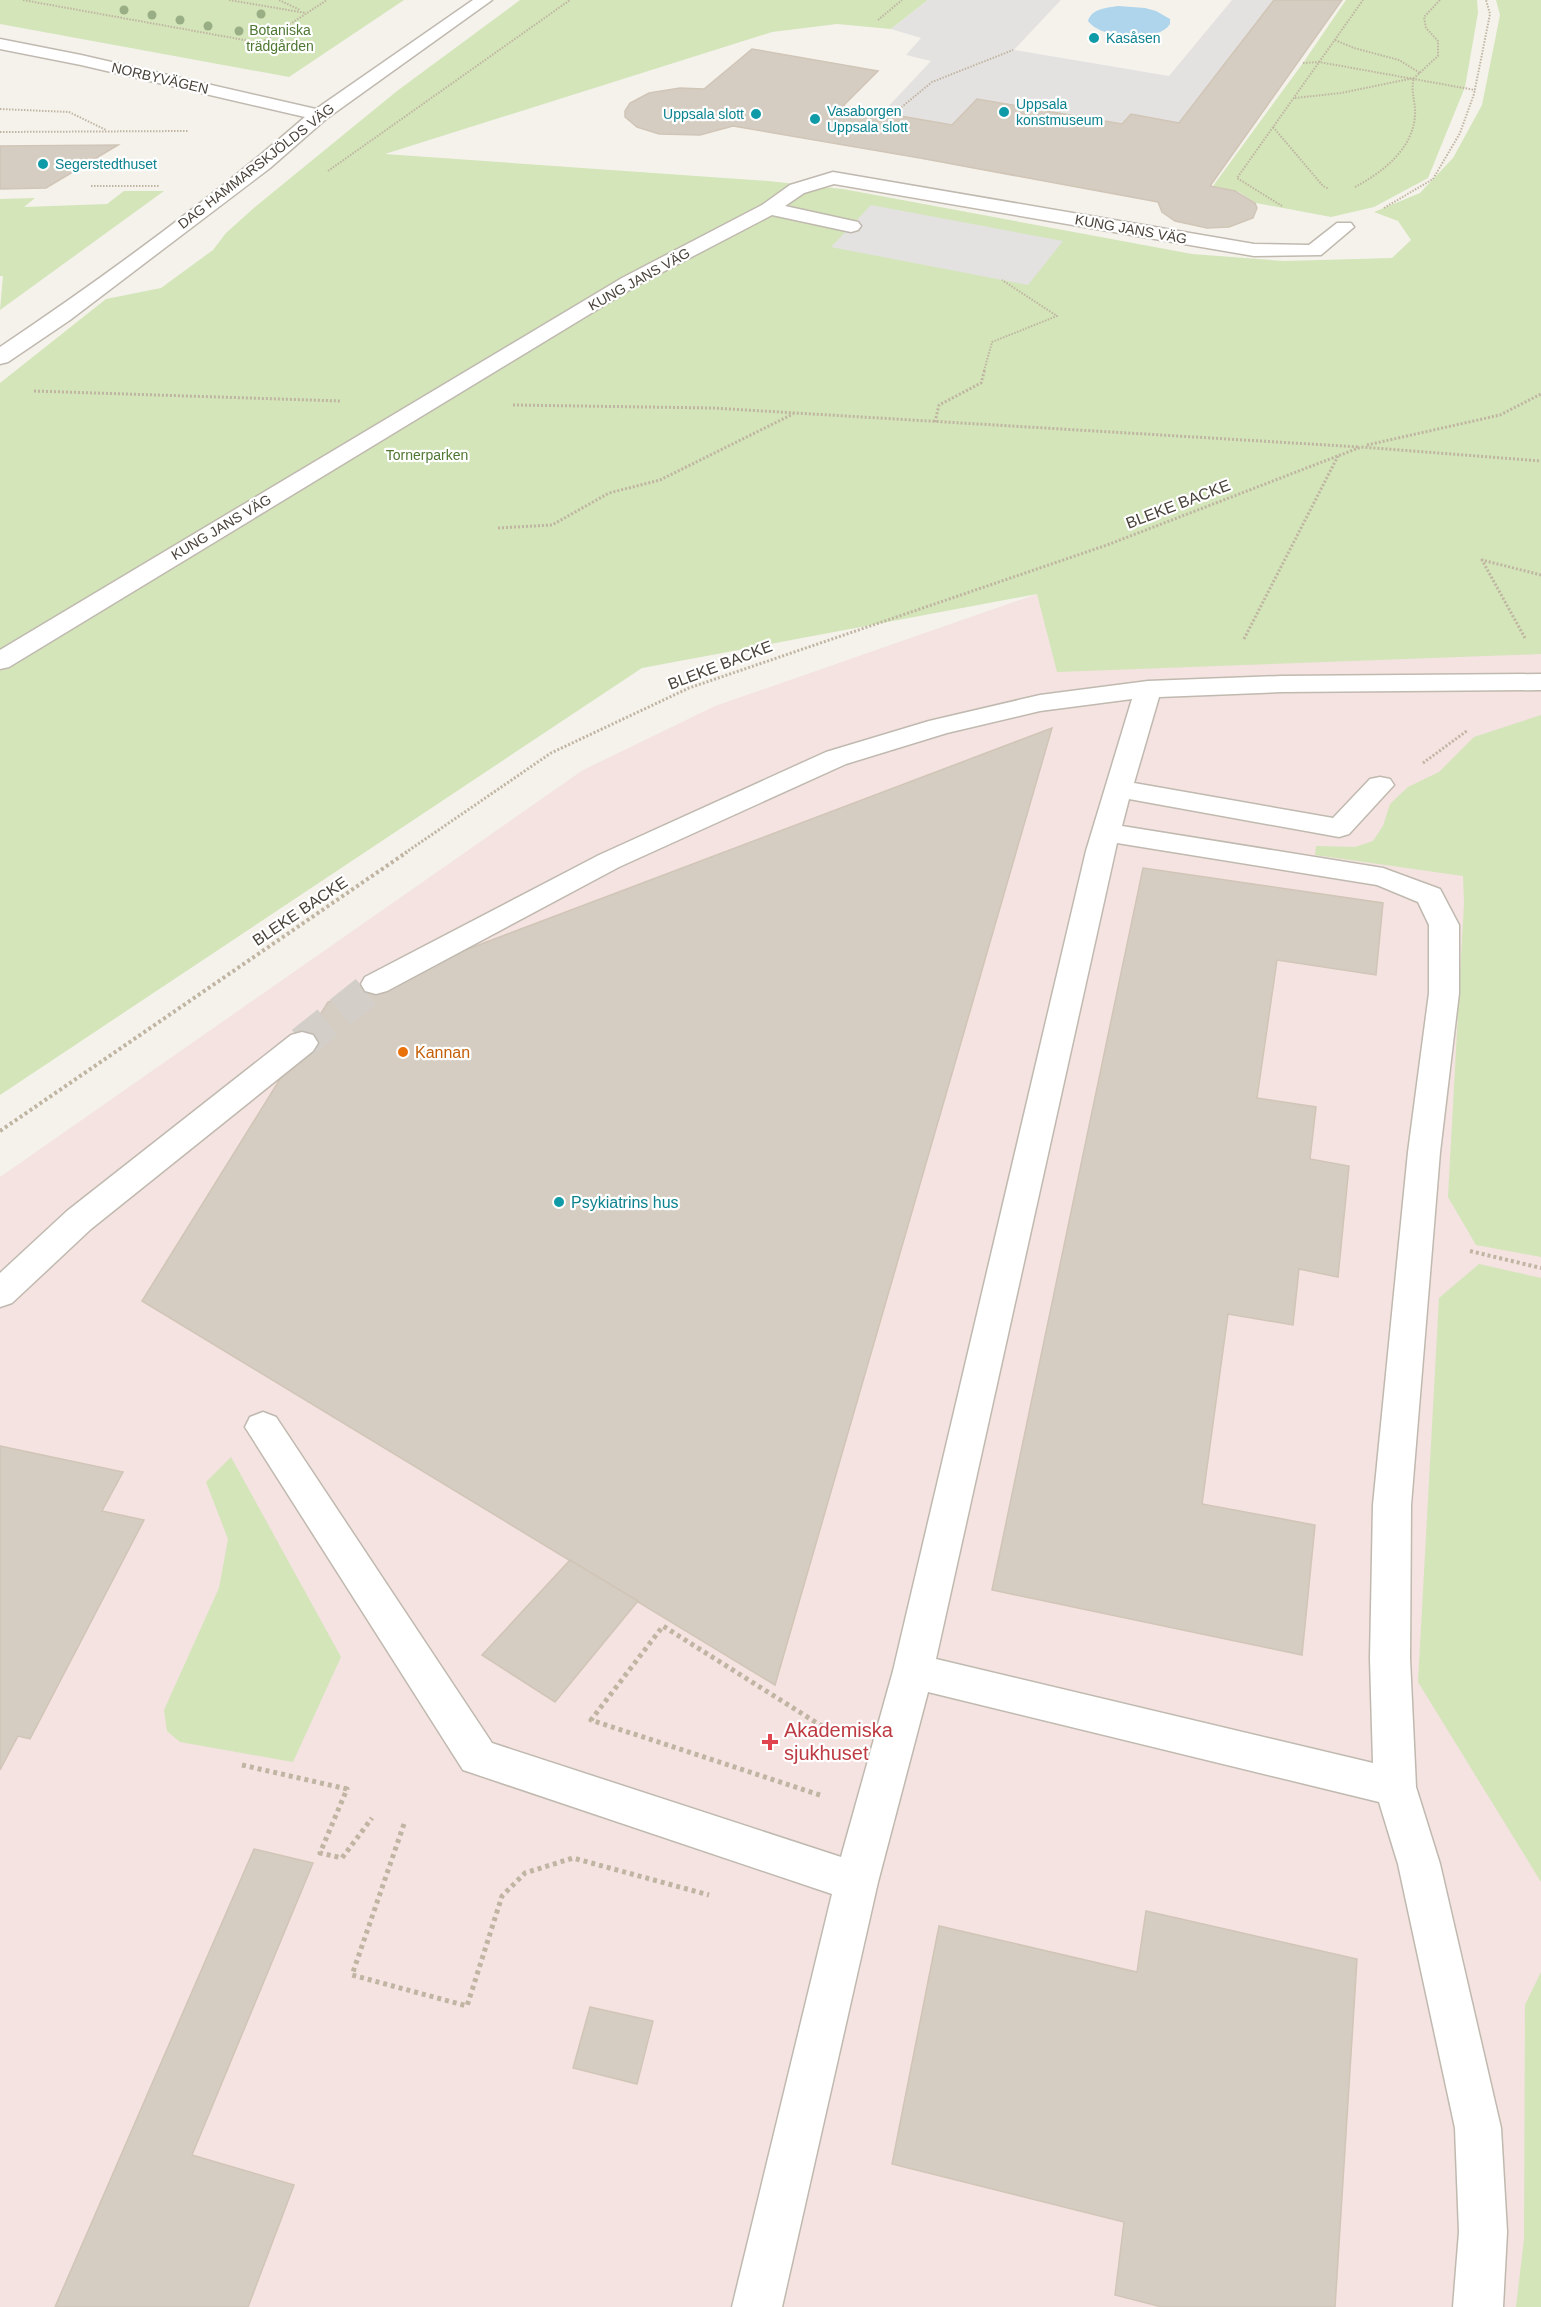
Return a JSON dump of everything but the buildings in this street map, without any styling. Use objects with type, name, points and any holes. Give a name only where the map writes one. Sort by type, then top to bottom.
[{"type":"street","name":"DAG HAMMARSKJÖLDS VÄG","points":[[0,357],[62,315],[274,155],[319,115],[484,0]]},
{"type":"street","name":"NORBYVÄGEN","points":[[0,44],[81,60],[319,115]]},
{"type":"street","name":"KUNG JANS VÄG","points":[[0,661],[629,282],[770,209],[797,189],[832,177],[1254,250],[1314,251],[1344,227]]},
{"type":"street","points":[[770,209],[851,226]]},
{"type":"street","points":[[376,984],[609,861],[836,758],[939,727],[1040,702],[1148,689],[1282,684],[1541,682]]},
{"type":"street","points":[[757,2307],[856,1882],[913,1671],[1103,842],[1148,689]]},
{"type":"street","points":[[1118,789],[1339,828],[1380,785]]},
{"type":"street","points":[[1103,842],[1383,877],[1430,896],[1444,925],[1444,993],[1424,1152],[1392,1505],[1390,1659],[1395,1787],[1419,1864],[1478,2128],[1484,2232],[1478,2307]]},
{"type":"street","points":[[0,1294],[79,1220],[303,1043]]},
{"type":"street","points":[[263,1427],[478,1757],[856,1882]]},
{"type":"street","points":[[913,1671],[1395,1787]]},
{"type":"path","points":[[23,0],[261,43],[327,0]]},
{"type":"path","points":[[229,0],[306,13]]},
{"type":"path","points":[[279,0],[306,13]]},
{"type":"path","points":[[320,177],[570,0]]},
{"type":"path","points":[[878,20],[902,0]]},
{"type":"path","points":[[1286,209],[1237,178],[1363,0]]},
{"type":"path","points":[[1294,98],[1341,93],[1414,78],[1420,74],[1438,56],[1438,41],[1426,28],[1424,17],[1440,0]]},
{"type":"path","points":[[1344,227],[1433,179],[1460,133],[1475,90],[1490,14],[1486,0]]},
{"type":"path","points":[[1335,40],[1354,48],[1400,60],[1420,74]]},
{"type":"path","points":[[892,115],[932,82],[1013,50]]},
{"type":"path","points":[[1303,63],[1319,63],[1475,90]]},
{"type":"path","points":[[1347,190],[1362,183],[1390,163],[1411,137],[1415,113],[1409,90],[1414,78]]},
{"type":"path","points":[[0,109],[69,112],[109,131]]},
{"type":"path","points":[[1273,128],[1323,186],[1331,190]]},
{"type":"path","points":[[0,132],[198,130]]},
{"type":"path","points":[[91,186],[169,186]]},
{"type":"path","points":[[935,423],[939,405],[981,383],[992,342],[1058,316],[1002,280]]},
{"type":"path","points":[[31,391],[425,404],[713,408],[1361,447],[1500,415],[1541,394]]},
{"type":"path","points":[[498,528],[552,525],[609,494],[660,480],[793,414]]},
{"type":"path","name":"BLEKE BACKE","points":[[0,1131],[551,753],[689,688],[1107,545],[1361,447],[1541,461]]},
{"type":"path","points":[[1242,642],[1338,456]]},
{"type":"path","points":[[1527,643],[1482,560],[1541,575]]},
{"type":"path","points":[[1421,764],[1466,730],[1477,727]]},
{"type":"path","points":[[1417,1239],[1541,1269]]},
{"type":"path","points":[[820,1795],[591,1720],[663,1626],[836,1735]]},
{"type":"path","points":[[242,1765],[347,1789],[320,1853],[342,1858],[372,1818]]},
{"type":"path","points":[[404,1824],[352,1975],[467,2006],[502,1896],[525,1873],[573,1858],[718,1898]]},
{"type":"shaded area","points":[[928,0],[1061,0],[1014,50],[1169,76],[1232,0],[1274,0],[1179,123],[1131,114],[1122,124],[977,99],[952,125],[882,113],[931,61],[906,55],[921,38],[891,29]]},
{"type":"shaded area","points":[[871,205],[1063,241],[1028,285],[831,247]]},
{"type":"shaded area","name":"Akademiska sjukhuset","points":[[1541,483],[1541,2307],[0,2307],[0,1177],[583,770],[715,706],[1037,594]]},
{"type":"green space","name":"Botaniska trädgården","points":[[0,0],[404,0],[289,77],[0,24]]},
{"type":"green space","name":"Tornerparken","points":[[520,0],[928,0],[891,29],[837,24],[772,32],[385,154],[768,181],[843,189],[1192,254],[1284,261],[1392,258],[1411,240],[1398,221],[1374,212],[1420,193],[1453,158],[1482,105],[1500,15],[1496,0],[1541,0],[1541,654],[1057,672],[1037,594],[642,668],[0,1095],[0,383],[106,299],[161,288],[213,250],[226,233],[255,207],[397,91]]},
{"type":"green space","points":[[1346,0],[1477,0],[1478,13],[1465,87],[1428,178],[1374,207],[1331,217],[1256,203],[1239,192],[1213,186],[1303,63]]},
{"type":"green space","points":[[124,191],[164,191],[0,310],[3,276],[0,276],[0,199],[35,198],[24,207],[107,204]]},
{"type":"green space","points":[[1541,715],[1541,1257],[1476,1245],[1448,1197],[1464,903],[1463,876],[1315,855],[1316,846],[1355,847],[1373,841],[1383,826],[1390,804],[1408,787],[1439,772],[1474,737]]},
{"type":"green space","points":[[1479,1264],[1541,1278],[1541,1882],[1418,1682],[1439,1298]]},
{"type":"green space","points":[[231,1457],[341,1657],[293,1762],[180,1742],[167,1731],[164,1710],[219,1588],[228,1539],[206,1482]]},
{"type":"green space","points":[[1541,1972],[1541,2307],[1516,2307],[1524,2239],[1525,2005]]},
{"type":"water","points":[[1118,6],[1156,11],[1170,19],[1170,24],[1154,34],[1129,37],[1104,32],[1088,21],[1096,11]]},
{"type":"tunnel","points":[[302,1043],[376,984]]},
{"type":"place","name":"Kasåsen","points":[[1094,38]]},
{"type":"place","name":"Uppsala konstmuseum","points":[[1004,112]]},
{"type":"place","name":"Uppsala slott","points":[[756,114]]},
{"type":"place","name":"Vasaborgen Uppsala slott","points":[[815,119]]},
{"type":"place","name":"Segerstedthuset","points":[[43,164]]},
{"type":"place","name":"Kannan","points":[[403,1052]]},
{"type":"place","name":"Psykiatrins hus","points":[[559,1202]]},
{"type":"place","name":"Akademiska sjukhuset","points":[[770,1742]]}]
